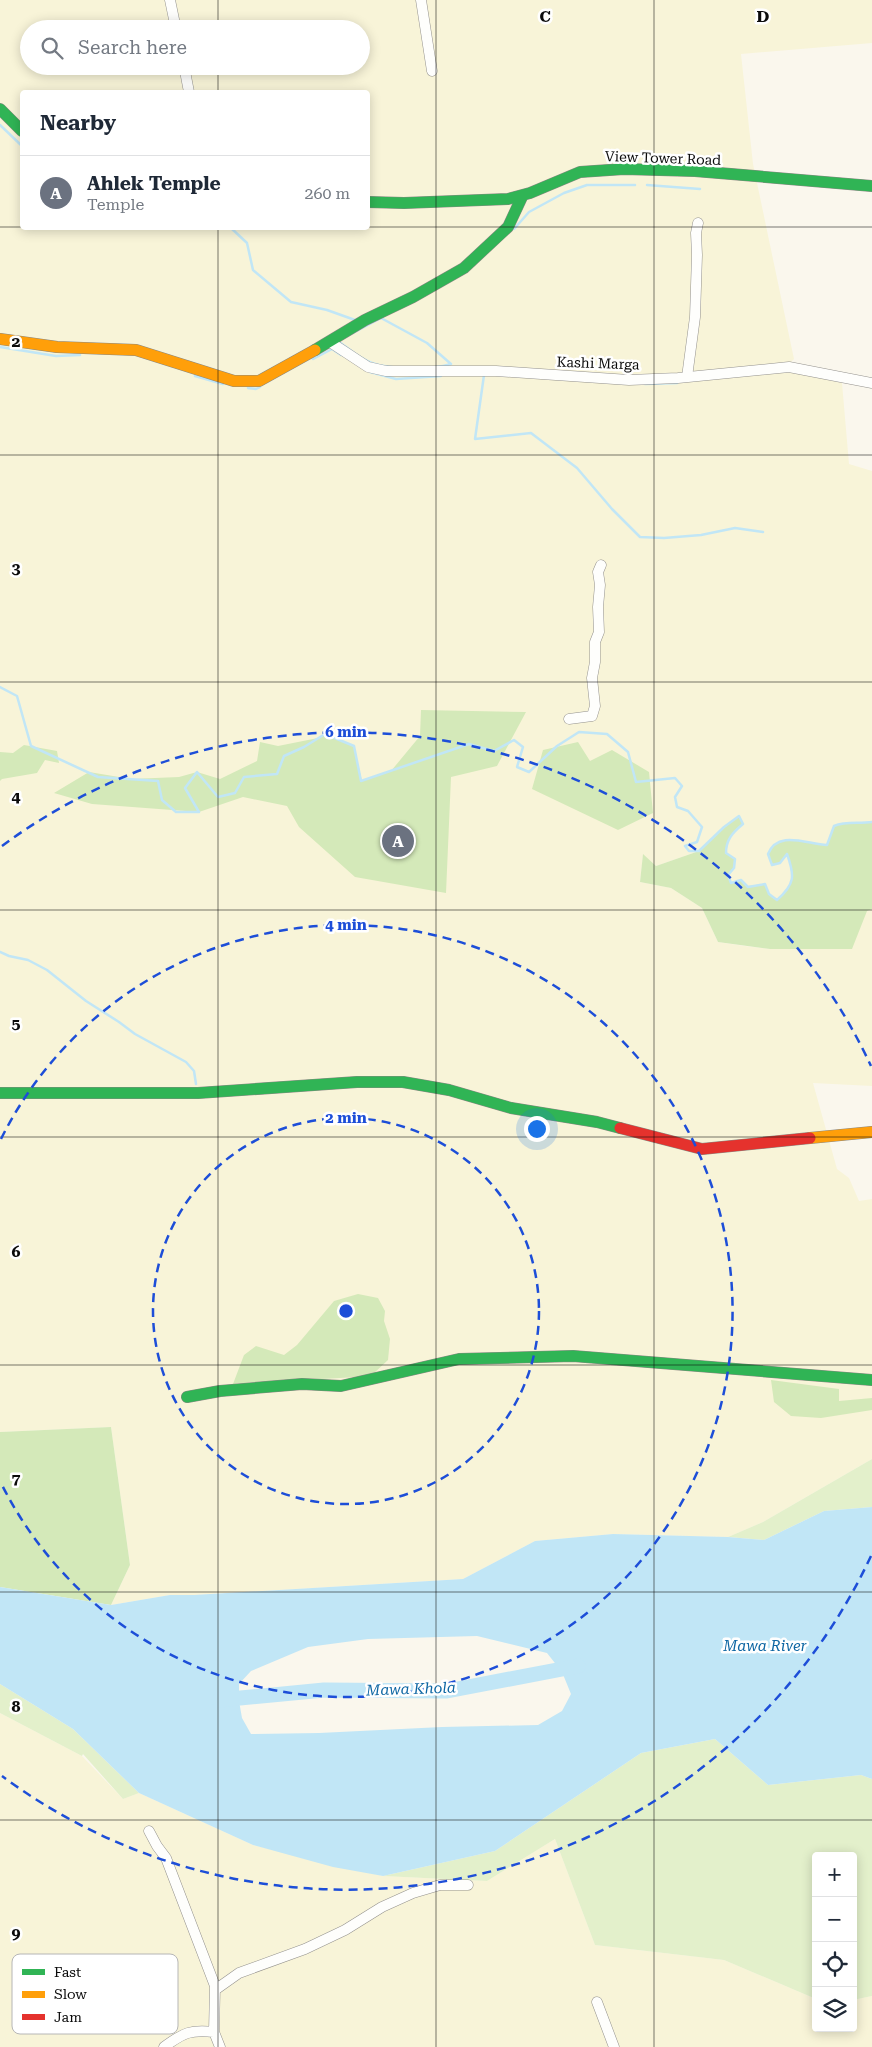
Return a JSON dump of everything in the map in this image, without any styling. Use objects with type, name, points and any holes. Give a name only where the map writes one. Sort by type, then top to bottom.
[{"type":"street","points":[[170,0],[174,20]]},
{"type":"street","points":[[421,0],[432,71]]},
{"type":"street","points":[[186,75],[189,90]]},
{"type":"street","points":[[0,109],[20,129]]},
{"type":"street","name":"View Tower Road","points":[[370,202],[522,197],[564,178],[586,171],[614,170],[648,169],[697,172],[872,186]]},
{"type":"street","points":[[0,339],[57,347],[136,350],[234,381],[259,380],[287,367],[464,268],[508,227],[522,197]]},
{"type":"street","points":[[687,377],[695,317],[696,233],[698,222]]},
{"type":"street","name":"Kashi Marga","points":[[330,342],[368,367],[386,371],[496,371],[629,380],[687,377],[789,367],[872,383]]},
{"type":"street","points":[[569,719],[592,716],[595,706],[592,678],[595,662],[595,642],[599,632],[598,607],[600,586],[598,572],[601,565]]},
{"type":"street","points":[[0,1093],[198,1093],[356,1082],[403,1082],[449,1090],[511,1108],[597,1122],[702,1149],[872,1132]]},
{"type":"street","points":[[187,1397],[302,1384],[341,1386],[459,1359],[573,1356],[872,1380]]},
{"type":"street","points":[[149,1831],[166,1858],[215,1986],[214,2032],[220,2047]]},
{"type":"street","points":[[215,1990],[239,1974],[305,1949],[345,1930],[382,1907],[413,1893],[440,1885],[468,1885]]},
{"type":"street","points":[[597,2002],[614,2047]]},
{"type":"street","points":[[164,2047],[196,2030],[214,2032]]},
{"type":"shaded area","points":[[0,0],[872,0],[872,43],[741,54],[753,164],[794,359],[784,369],[842,383],[849,464],[872,471],[872,822],[857,824],[844,822],[827,845],[814,844],[787,854],[793,870],[791,884],[777,900],[769,894],[765,884],[748,887],[731,883],[728,875],[734,868],[726,853],[726,844],[733,832],[742,824],[724,827],[699,851],[656,866],[643,855],[640,882],[671,888],[702,908],[718,942],[770,949],[872,909],[872,1086],[813,1083],[837,1169],[849,1178],[859,1201],[872,1199],[872,1459],[763,1522],[728,1537],[613,1534],[535,1541],[463,1579],[170,1595],[111,1605],[130,1565],[111,1427],[0,1432]]},
{"type":"shaded area","points":[[0,1713],[82,1756],[123,1799],[139,1793],[253,1845],[383,1876],[487,1881],[555,1839],[595,1945],[724,1960],[812,1997],[812,2032],[857,2032],[857,1999],[872,1996],[872,2047],[0,2047]]},
{"type":"green space","points":[[421,710],[526,712],[497,766],[451,777],[446,893],[355,877],[299,827],[287,806],[243,797],[199,812],[92,804],[54,793],[89,772],[131,779],[179,777],[197,772],[220,779],[257,761],[260,742],[278,746],[318,738],[325,734],[354,746],[362,781],[391,771],[420,736]]},
{"type":"green space","points":[[578,742],[590,761],[612,750],[649,772],[653,813],[618,830],[532,789],[543,750]]},
{"type":"green space","points":[[24,745],[57,751],[59,763],[45,760],[37,773],[2,779],[0,781],[0,752],[13,753]]},
{"type":"green space","points":[[739,816],[743,824],[730,837],[726,848],[726,853],[735,859],[734,868],[728,875],[731,883],[741,880],[748,886],[765,884],[769,894],[777,900],[783,895],[792,879],[792,868],[787,855],[780,863],[772,865],[768,854],[778,842],[793,840],[827,845],[834,826],[872,822],[872,909],[867,911],[852,949],[770,949],[718,942],[702,908],[671,888],[640,882],[643,854],[656,866],[699,851],[724,827]]},
{"type":"green space","points":[[358,1294],[378,1298],[385,1311],[384,1321],[390,1339],[388,1360],[373,1374],[358,1377],[233,1384],[244,1355],[256,1346],[284,1355],[297,1345],[334,1301]]},
{"type":"green space","points":[[771,1380],[839,1389],[839,1401],[872,1398],[872,1410],[821,1418],[791,1416],[774,1402]]},
{"type":"green space","points":[[111,1427],[130,1565],[111,1605],[0,1587],[0,1432]]},
{"type":"green space","points":[[872,1459],[872,1507],[824,1511],[764,1540],[728,1537],[763,1522]]},
{"type":"green space","points":[[0,1684],[73,1729],[139,1793],[123,1799],[83,1754],[82,1756],[0,1713]]},
{"type":"green space","points":[[715,1739],[768,1785],[861,1775],[872,1779],[872,1996],[857,1999],[857,1852],[812,1852],[812,1997],[724,1960],[595,1945],[555,1839],[487,1881],[383,1876],[495,1851],[641,1753]]},
{"type":"water","name":"Mawa River","points":[[872,1507],[872,1779],[861,1775],[768,1785],[715,1739],[641,1753],[495,1851],[383,1876],[333,1867],[253,1845],[139,1793],[73,1729],[0,1684],[0,1587],[111,1605],[170,1595],[463,1579],[535,1541],[613,1534],[728,1537],[764,1540],[824,1511]],"holes":[[[477,1636],[547,1653],[562,1672],[571,1694],[562,1711],[538,1725],[251,1734],[242,1718],[239,1684],[251,1671],[308,1647],[368,1639]]]},
{"type":"waterway","points":[[0,125],[20,144]]},
{"type":"waterway","points":[[514,229],[529,212],[564,193],[587,185],[635,185]]},
{"type":"waterway","points":[[647,185],[700,189]]},
{"type":"waterway","points":[[233,230],[247,243],[253,270],[291,302],[327,310],[355,320]]},
{"type":"waterway","points":[[381,318],[427,343],[451,364],[411,368],[380,365],[363,359],[338,341],[381,318]]},
{"type":"waterway","points":[[0,347],[56,356],[80,355]]},
{"type":"waterway","points":[[313,359],[332,349],[341,355]]},
{"type":"waterway","points":[[370,372],[396,379],[441,376]]},
{"type":"waterway","points":[[484,375],[475,439],[531,433],[577,468],[612,509],[640,537],[664,538],[701,535],[735,528],[763,532]]},
{"type":"waterway","points":[[195,376],[223,384]]},
{"type":"waterway","points":[[645,384],[677,383]]},
{"type":"waterway","points":[[248,388],[256,389],[260,387]]},
{"type":"waterway","points":[[0,687],[17,696],[31,746],[98,777],[158,781],[162,800],[176,812],[199,812],[185,788],[197,772],[218,797],[235,793],[244,777],[277,774],[284,756],[304,747],[325,734],[354,746],[361,781],[469,744],[494,751],[514,740],[523,747],[517,767],[529,772],[557,746],[579,732],[607,734],[628,752],[636,782],[675,778],[682,786],[675,797],[677,807],[688,811],[702,827],[697,842],[685,846],[689,851],[699,851],[724,827],[739,816],[743,824],[730,837],[726,848],[726,853],[735,859],[734,868],[728,875],[731,883],[741,880],[748,887],[765,884],[769,894],[777,900],[787,889],[792,879],[787,854],[780,863],[772,865],[768,854],[778,842],[793,840],[827,845],[834,826],[872,822]]},
{"type":"waterway","points":[[0,952],[28,960],[47,970],[86,1001],[135,1034],[186,1062],[194,1071],[196,1084]]},
{"type":"waterway","name":"Mawa Khola","points":[[219,1700],[324,1690],[447,1691],[578,1666]]},
{"type":"traffic: fast","points":[[0,109],[20,129]]},
{"type":"traffic: fast","points":[[370,202],[404,203],[508,199],[530,193],[580,172],[624,169],[695,171],[872,186]]},
{"type":"traffic: fast","points":[[315,350],[365,320],[413,297],[464,268],[508,227],[522,197]]},
{"type":"traffic: fast","points":[[0,1093],[198,1093],[357,1082],[403,1082],[449,1090],[511,1108],[597,1122],[620,1128]]},
{"type":"traffic: fast","points":[[187,1397],[220,1391],[302,1384],[341,1386],[459,1359],[573,1356],[872,1380]]},
{"type":"traffic: slow","points":[[0,339],[57,347],[136,350],[234,381],[259,381],[315,350]]},
{"type":"traffic: slow","points":[[810,1138],[872,1132]]},
{"type":"traffic: jam","points":[[620,1128],[702,1149],[810,1138]]},
{"type":"place","name":"Ahlek Temple","points":[[398,841]]}]
